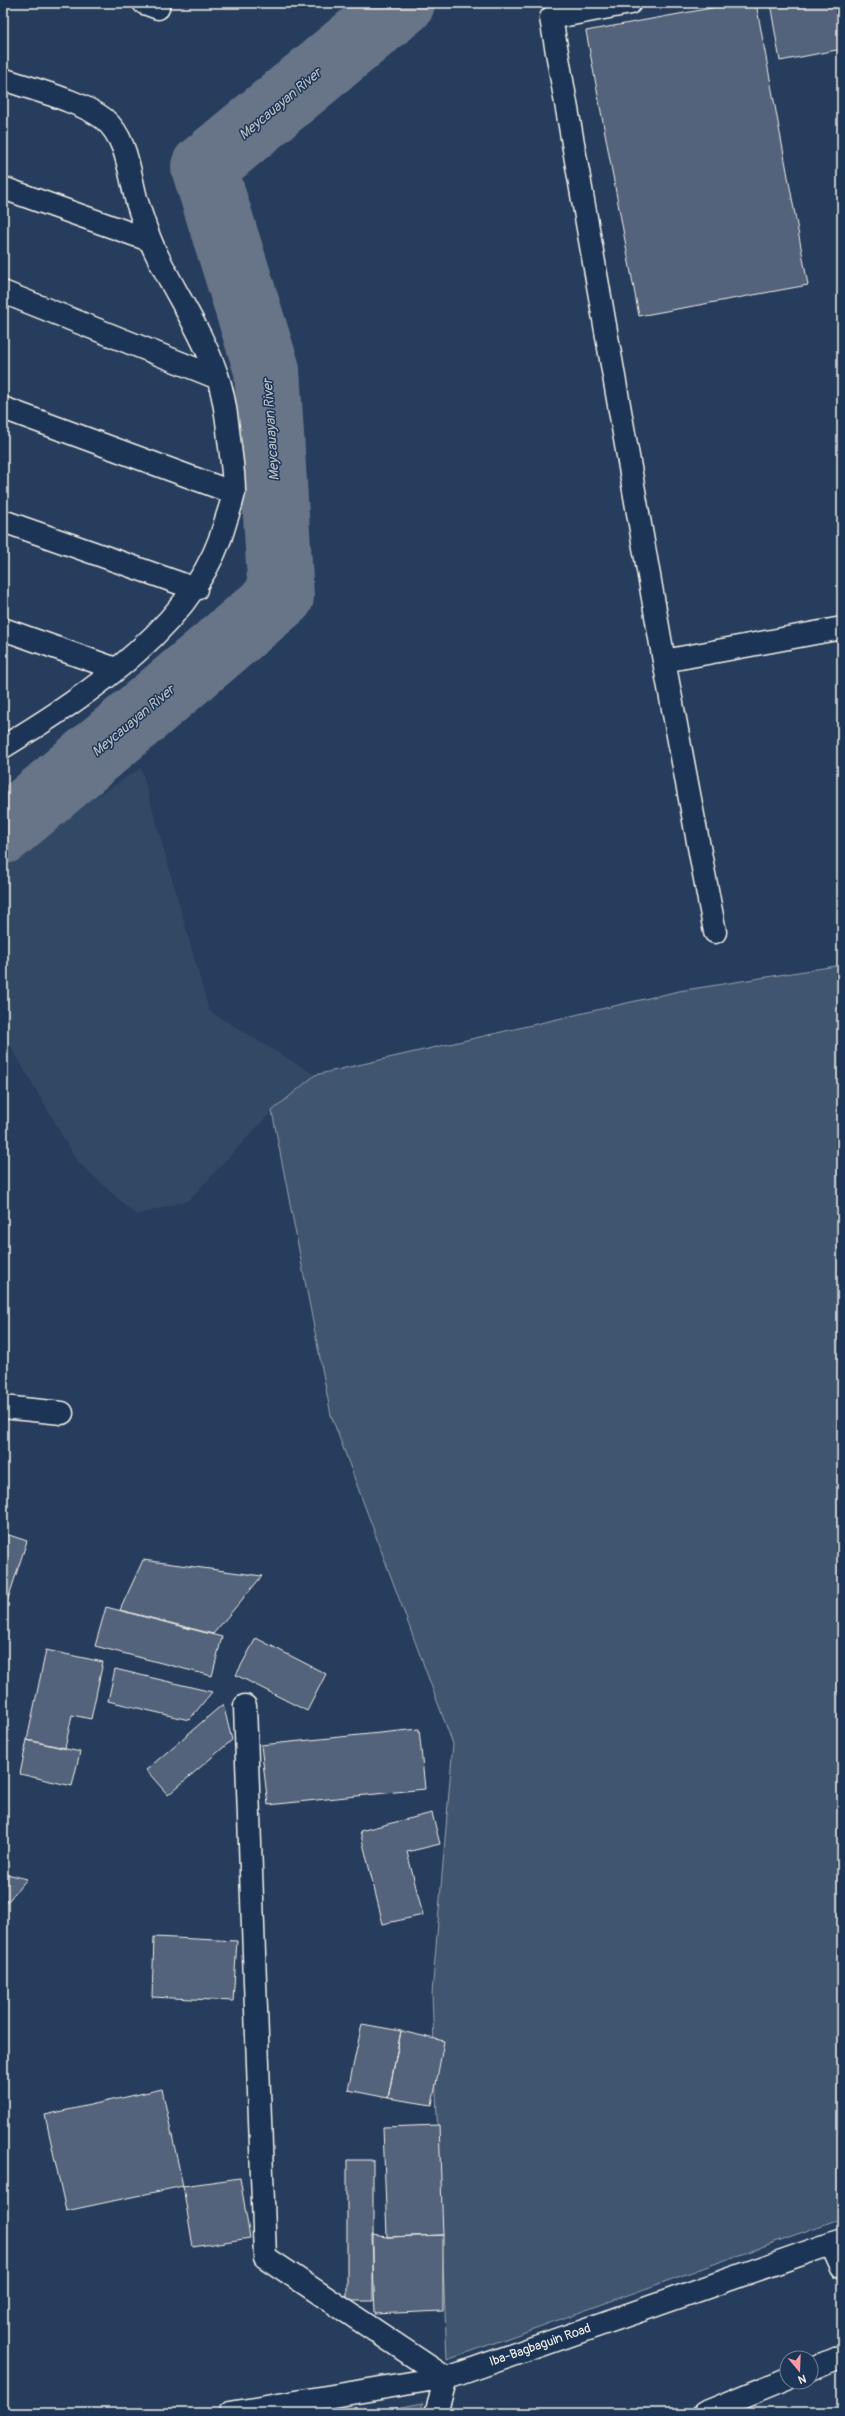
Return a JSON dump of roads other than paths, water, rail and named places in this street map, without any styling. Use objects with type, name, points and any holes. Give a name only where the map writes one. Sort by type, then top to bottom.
[{"type":"street","points":[[630,3],[551,18],[664,661],[715,932]]},
{"type":"street","points":[[3,79],[84,108],[104,119],[119,138],[128,159],[137,201],[149,240],[205,343],[218,378],[227,416],[234,493],[220,543],[196,589],[156,632],[116,669],[4,744]]},
{"type":"street","points":[[3,188],[149,240]]},
{"type":"street","points":[[3,292],[218,378]]},
{"type":"street","points":[[3,408],[234,493]]},
{"type":"street","points":[[3,521],[196,589]]},
{"type":"street","points":[[664,661],[842,628]]},
{"type":"street","points":[[3,629],[116,669]]},
{"type":"street","points":[[3,1407],[62,1413]]},
{"type":"street","points":[[245,1706],[265,2257],[446,2378],[436,2413]]},
{"type":"street","points":[[837,2242],[842,2268]]},
{"type":"street","name":"Iba-Bagbaguin Road","points":[[230,2413],[446,2378],[837,2242]]},
{"type":"street","points":[[819,2366],[842,2356]]},
{"type":"street","points":[[712,2411],[779,2382]]},
{"type":"waterway","name":"Meycauayan River","points":[[3,831],[281,596],[267,370],[204,167],[402,3]]}]
